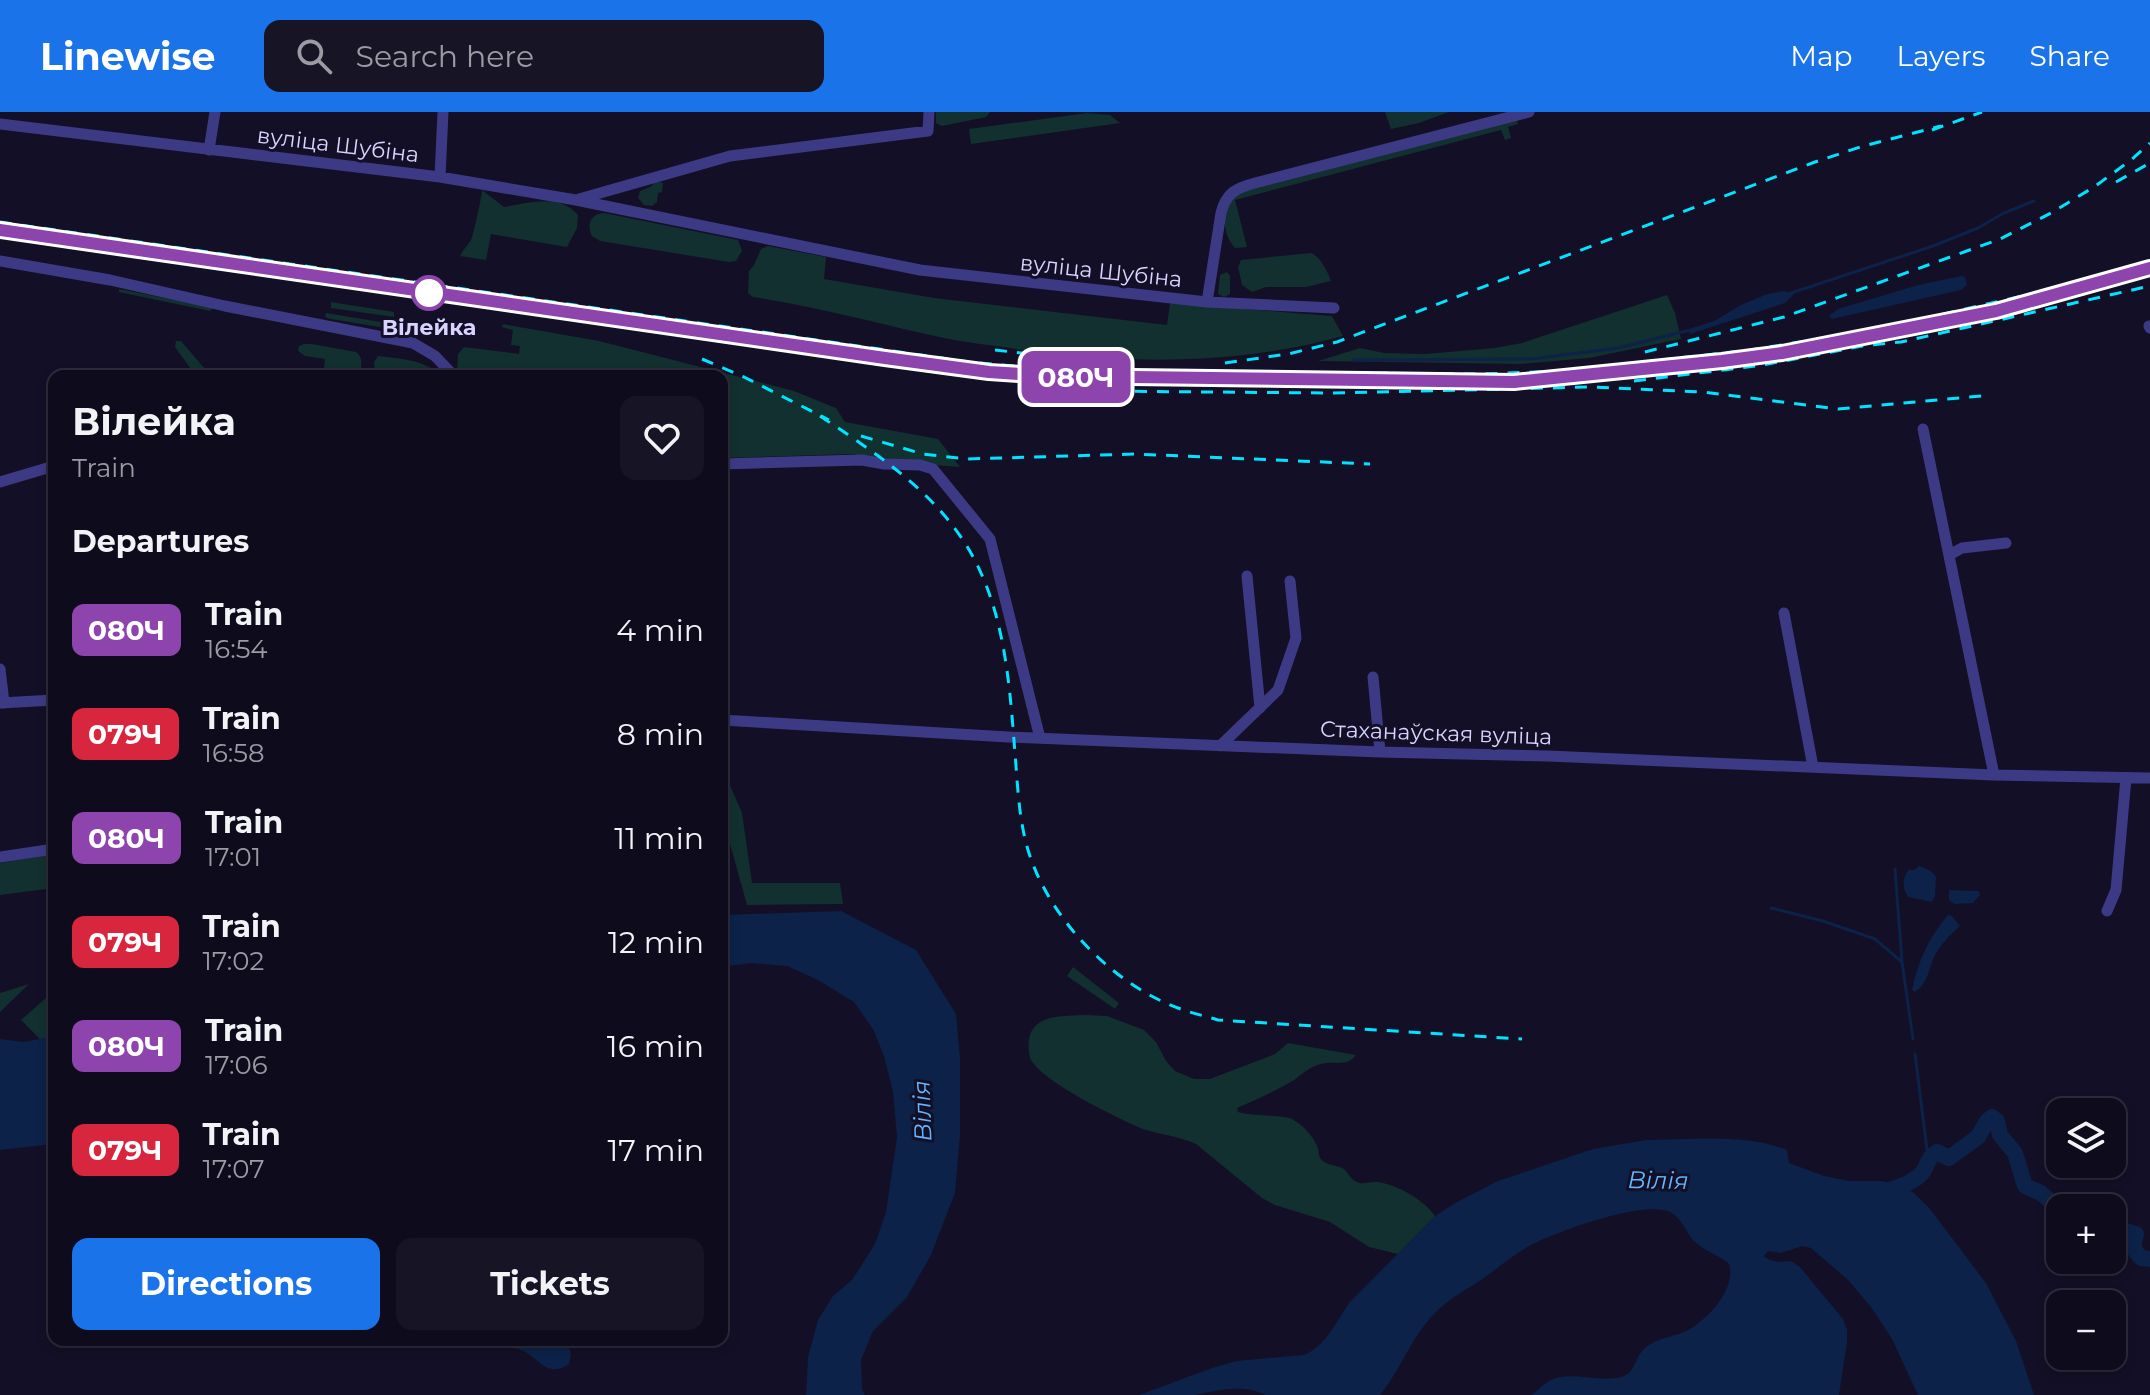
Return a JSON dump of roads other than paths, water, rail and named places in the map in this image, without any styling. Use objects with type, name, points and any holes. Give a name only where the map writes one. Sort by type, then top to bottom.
[{"type":"street","points":[[209,150],[215,112]]},
{"type":"street","points":[[440,177],[443,112]]},
{"type":"street","name":"вуліца Шубіна","points":[[576,200],[730,156],[928,131],[929,112]]},
{"type":"street","name":"вуліца Шубіна","points":[[0,124],[440,177],[576,200],[920,270],[1207,302],[1221,213],[1230,193],[1239,187],[1529,112]]},
{"type":"street","points":[[0,261],[88,275],[260,314],[413,343],[435,356],[448,370]]},
{"type":"street","points":[[1207,302],[1334,308]]},
{"type":"street","points":[[1923,429],[1994,775]]},
{"type":"street","points":[[728,464],[862,460],[933,469],[990,539],[1040,738]]},
{"type":"street","points":[[0,482],[48,468]]},
{"type":"street","points":[[1949,555],[1962,548],[2006,543]]},
{"type":"street","points":[[1247,576],[1260,708]]},
{"type":"street","points":[[1220,746],[1278,690],[1296,638],[1290,581]]},
{"type":"street","points":[[1784,613],[1813,767]]},
{"type":"street","points":[[0,669],[2,703],[48,700]]},
{"type":"street","points":[[1373,677],[1380,752]]},
{"type":"street","name":"Стаханаўская вуліца","points":[[728,720],[1220,746],[2150,778]]},
{"type":"street","points":[[2107,911],[2116,890],[2126,778]]},
{"type":"street","points":[[0,857],[48,850]]},
{"type":"water","points":[[1962,276],[1967,285],[1961,290],[1832,319],[1829,316],[1838,309],[1918,285]]},
{"type":"water","points":[[1784,291],[1794,294],[1785,303],[1690,334],[1688,331],[1767,294]]},
{"type":"water","points":[[1919,866],[1936,877],[1932,902],[1908,897],[1905,890],[1904,880],[1908,870]]},
{"type":"water","points":[[1949,890],[1979,891],[1980,895],[1973,903],[1954,904],[1949,900]]},
{"type":"water","name":"Вілія","points":[[841,911],[916,950],[956,1014],[960,1058],[960,1136],[955,1193],[931,1255],[907,1297],[873,1331],[861,1360],[865,1395],[806,1395],[808,1357],[818,1320],[833,1296],[852,1280],[875,1244],[886,1212],[897,1137],[893,1092],[884,1056],[873,1029],[854,1002],[818,980],[787,966],[751,963],[728,966],[728,915]]},
{"type":"water","points":[[1948,915],[1960,926],[1939,948],[1925,981],[1915,992],[1912,990],[1921,959]]},
{"type":"water","points":[[48,1037],[48,1145],[0,1150],[0,1039],[24,1042]]},
{"type":"water","name":"Вілія","points":[[1646,1140],[1754,1141],[1787,1150],[1789,1163],[1824,1176],[1898,1184],[1914,1193],[1930,1209],[1986,1283],[2016,1341],[2034,1395],[1918,1395],[1892,1339],[1871,1307],[1848,1280],[1811,1248],[1802,1246],[1781,1253],[1768,1251],[1764,1256],[1773,1261],[1791,1261],[1800,1267],[1843,1319],[1847,1342],[1839,1395],[1532,1395],[1559,1377],[1606,1379],[1624,1376],[1631,1371],[1646,1347],[1694,1326],[1718,1303],[1729,1283],[1729,1264],[1697,1244],[1674,1215],[1657,1209],[1600,1219],[1542,1240],[1518,1253],[1439,1309],[1421,1329],[1380,1395],[1265,1395],[1240,1389],[1196,1395],[1139,1395],[1236,1361],[1304,1355],[1312,1351],[1325,1339],[1350,1302],[1435,1216],[1457,1202],[1498,1181],[1593,1149]]},
{"type":"water","points":[[507,1346],[566,1346],[571,1355],[569,1364],[551,1369],[525,1352]]},
{"type":"waterway","points":[[1791,293],[1933,246],[2034,201]]},
{"type":"waterway","points":[[1354,360],[1531,359],[1618,348],[1690,330]]},
{"type":"waterway","points":[[1895,869],[1902,962],[1913,1039]]},
{"type":"waterway","points":[[1771,908],[1875,939],[1902,962]]},
{"type":"waterway","points":[[1915,1054],[1927,1150]]},
{"type":"waterway","points":[[1880,1194],[1918,1177],[1937,1152],[1949,1158],[1978,1137],[1992,1117],[1997,1121],[2000,1135],[2015,1153],[2025,1186],[2046,1197]]},
{"type":"waterway","points":[[2126,1231],[2136,1234],[2133,1248],[2141,1258],[2150,1259]]},
{"type":"railway","points":[[1932,130],[1982,112]]},
{"type":"railway","points":[[1225,363],[1288,354],[1337,342],[1815,162],[1941,126]]},
{"type":"railway","points":[[1645,352],[1784,317],[2000,239],[2094,187],[2150,143]]},
{"type":"railway","points":[[2116,182],[2150,163]]},
{"type":"railway","points":[[0,222],[969,362],[1068,371],[1480,374],[1564,371],[1750,350],[1831,337],[2048,290],[2150,261]]},
{"type":"railway","points":[[1634,381],[1763,365],[1862,346],[1901,342],[2150,286]]},
{"type":"railway","points":[[995,350],[1082,360]]},
{"type":"railway","points":[[702,359],[728,370]]},
{"type":"railway","points":[[728,370],[829,420]]},
{"type":"railway","points":[[1091,391],[1332,393],[1591,387],[1702,392],[1838,409],[1991,395]]},
{"type":"railway","points":[[820,416],[881,458],[920,490],[954,527],[981,573],[999,626],[1004,654],[1020,808],[1028,850],[1056,908],[1101,960],[1150,995],[1178,1008],[1218,1020],[1522,1039]]},
{"type":"railway","points":[[861,436],[923,454],[966,459],[1135,454],[1370,464]]},
{"type":"train","name":"080Ч","points":[[0,230],[885,358],[989,372],[1083,377],[1514,382],[1722,361],[1782,353],[1996,311],[2150,268]]},
{"type":"place","name":"Вілейка","points":[[429,293]]}]
